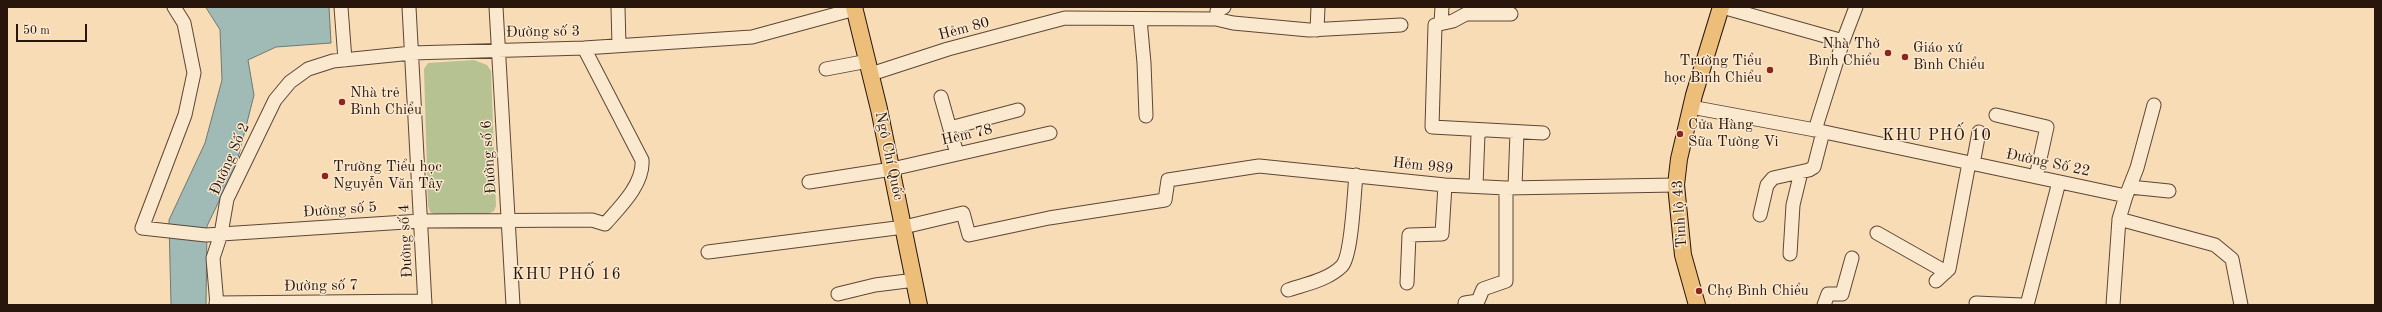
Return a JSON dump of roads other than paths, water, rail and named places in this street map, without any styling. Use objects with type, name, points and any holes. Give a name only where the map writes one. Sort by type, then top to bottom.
[{"type":"main road","name":"Tỉnh lộ 43","points":[[1697,305],[1683,255],[1676,185],[1679,159],[1691,108],[1721,7]]},
{"type":"main road","name":"Ngô Chí Quốc","points":[[855,8],[892,169],[919,305]]},
{"type":"street","name":"Đường số 5","points":[[174,7],[184,23],[194,73],[185,114],[142,228],[162,231],[206,235],[421,221],[509,219],[592,220],[605,224],[621,206],[640,177],[642,160],[584,48]]},
{"type":"street","points":[[339,61],[341,7]]},
{"type":"street","name":"Đường số 4","points":[[409,7],[425,303]]},
{"type":"street","name":"Đường số 6","points":[[496,7],[497,49],[509,219],[513,305]]},
{"type":"street","points":[[618,7],[619,46]]},
{"type":"street","points":[[1316,30],[1318,7]]},
{"type":"street","points":[[1441,23],[1442,7]]},
{"type":"street","points":[[1721,7],[1843,41]]},
{"type":"street","points":[[1760,215],[1767,185],[1771,179],[1802,172],[1814,167],[1819,131],[1843,41],[1856,7]]},
{"type":"street","name":"Đường số 3","points":[[339,61],[412,53],[497,49],[584,48],[752,37],[855,8]]},
{"type":"street","name":"Hẻm 80","points":[[826,69],[869,67],[948,49],[1065,18],[1140,19],[1218,11],[1233,23],[1316,30],[1401,25]]},
{"type":"street","points":[[1510,14],[1466,14],[1453,21],[1435,25],[1432,127],[1482,131],[1543,133]]},
{"type":"street","points":[[1140,19],[1144,63],[1146,116]]},
{"type":"street","name":"Đường Số 2","points":[[216,304],[213,258],[221,234],[227,199],[275,100],[290,82],[308,69],[339,61]]},
{"type":"street","points":[[941,97],[957,154]]},
{"type":"street","points":[[2113,305],[2119,219],[2137,168],[2154,105]]},
{"type":"street","name":"Đường Số 22","points":[[1691,108],[1819,131],[2059,182],[2128,192],[2169,191]]},
{"type":"street","points":[[950,128],[1018,110]]},
{"type":"street","points":[[1996,115],[2047,127],[2036,177]]},
{"type":"street","points":[[1476,186],[1478,134],[1482,131]]},
{"type":"street","points":[[1465,305],[1465,303],[1478,301],[1483,289],[1506,281],[1510,188],[1516,132]]},
{"type":"street","points":[[1877,233],[1941,276],[1949,269],[1979,132]]},
{"type":"street","name":"Hẻm 78","points":[[809,182],[892,169],[1050,133]]},
{"type":"street","name":"Hẻm 989","points":[[904,227],[962,212],[969,235],[1049,218],[1165,200],[1168,180],[1259,166],[1445,185],[1510,188],[1676,185]]},
{"type":"street","points":[[1790,254],[1793,205],[1802,172]]},
{"type":"street","points":[[1288,290],[1322,280],[1342,266],[1349,251],[1356,175]]},
{"type":"street","points":[[2027,305],[2059,182]]},
{"type":"street","points":[[1407,283],[1409,235],[1442,234],[1445,185]]},
{"type":"street","points":[[2119,219],[2215,245],[2232,259],[2241,305]]},
{"type":"street","points":[[708,252],[904,227]]},
{"type":"street","points":[[1824,305],[1828,294],[1842,294],[1852,258]]},
{"type":"street","points":[[838,294],[875,285],[915,280]]},
{"type":"street","name":"Đường số 7","points":[[216,304],[425,303]]},
{"type":"street","points":[[1976,303],[2022,305]]},
{"type":"water","points":[[206,7],[329,7],[331,43],[276,47],[248,60],[254,95],[236,166],[207,226],[206,305],[171,305],[169,220],[205,143],[222,80],[220,30]]},
{"type":"place","name":"Nhà Thờ Bình Chiểu","points":[[1888,53]]},
{"type":"place","name":"Giáo xứ Bình Chiểu","points":[[1905,57]]},
{"type":"place","name":"Trường Tiểu học Bình Chiểu","points":[[1770,70]]},
{"type":"place","name":"Nhà trẻ Bình Chiểu","points":[[342,102]]},
{"type":"place","name":"Cửa Hàng Sữa Tường Vi","points":[[1680,134]]},
{"type":"place","name":"Trường Tiểu học Nguyễn Văn Tây","points":[[325,176]]},
{"type":"place","name":"Chợ Bình Chiểu","points":[[1699,291]]},
{"type":"district","name":"KHU PHỐ 10","points":[[1937,136]]},
{"type":"district","name":"KHU PHỐ 16","points":[[567,275]]}]
